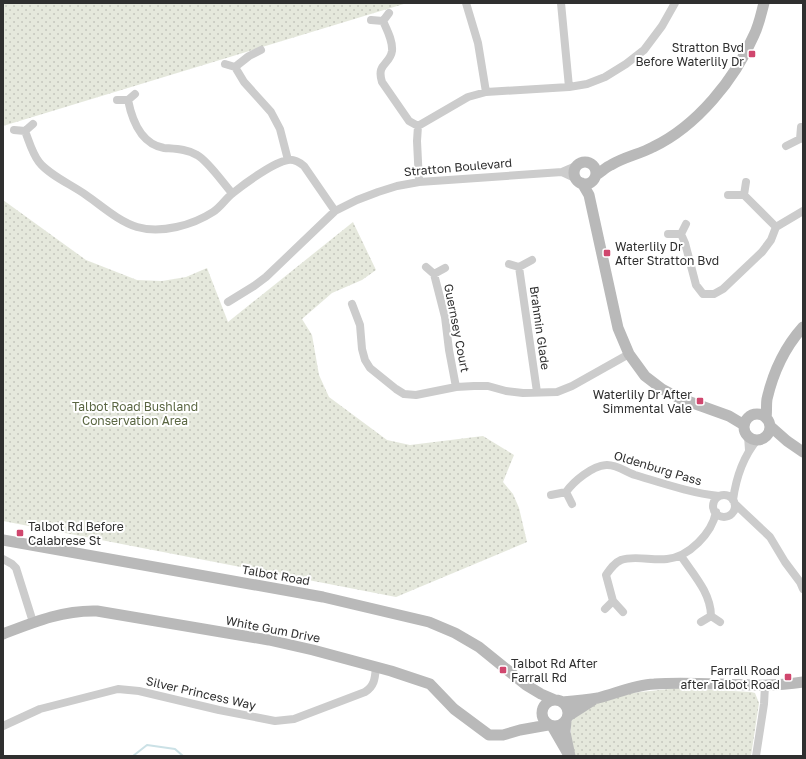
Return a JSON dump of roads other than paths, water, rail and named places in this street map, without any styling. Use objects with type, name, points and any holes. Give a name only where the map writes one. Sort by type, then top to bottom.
[{"type":"street","points":[[466,3],[478,43],[486,92]]},
{"type":"street","points":[[561,3],[569,87]]},
{"type":"street","points":[[418,126],[468,97],[486,92],[569,87],[587,84],[605,77],[626,64],[644,50],[662,26],[675,3]]},
{"type":"street","points":[[579,181],[586,184],[594,173],[611,164],[654,147],[677,133],[698,116],[728,82],[742,60],[755,34],[764,3]]},
{"type":"street","points":[[384,21],[389,13]]},
{"type":"street","points":[[371,20],[384,21]]},
{"type":"street","points":[[384,21],[392,45],[392,52],[390,58],[384,63],[381,69],[380,76],[382,82],[410,121],[418,126]]},
{"type":"street","points":[[235,67],[249,56],[260,50]]},
{"type":"street","points":[[225,64],[235,67],[244,82],[271,112],[280,129],[288,160]]},
{"type":"street","points":[[117,100],[128,100],[135,94]]},
{"type":"street","points":[[128,100],[134,122],[146,139],[162,147],[189,151],[198,155],[232,193]]},
{"type":"street","points":[[14,130],[25,131],[33,124]]},
{"type":"street","points":[[418,126],[417,141],[419,182]]},
{"type":"street","points":[[786,146],[801,140],[801,127]]},
{"type":"street","points":[[25,131],[38,161],[46,169],[74,186],[124,221],[138,227],[151,229],[167,228],[201,219],[214,211],[232,193],[270,168],[288,160],[297,161],[304,166],[335,211]]},
{"type":"street","points":[[589,195],[594,173],[588,162],[584,162],[576,166],[574,173],[589,195],[618,328],[629,354],[645,376],[662,389],[679,398],[728,416],[749,419],[763,415],[787,442],[803,452]]},
{"type":"street","name":"Stratton Boulevard","points":[[228,302],[254,286],[266,276],[335,211],[357,200],[397,186],[419,182],[562,172],[576,166]]},
{"type":"street","name":"Stratton Boulevard","points":[[562,172],[579,181]]},
{"type":"street","points":[[744,195],[746,182]]},
{"type":"street","points":[[728,195],[744,195],[776,227]]},
{"type":"street","points":[[681,234],[686,243],[696,285],[704,294],[714,294],[723,289],[762,252],[771,240],[776,227],[803,211]]},
{"type":"street","points":[[681,234],[686,224]]},
{"type":"street","points":[[668,234],[681,234]]},
{"type":"street","points":[[509,264],[519,267],[532,260]]},
{"type":"street","name":"Guernsey Court","points":[[426,267],[434,274],[445,317],[456,387]]},
{"type":"street","name":"Brahmin Glade","points":[[519,267],[538,392]]},
{"type":"street","name":"Guernsey Court","points":[[434,274],[445,268]]},
{"type":"street","points":[[352,304],[360,325],[362,349],[365,360],[370,368],[404,394],[416,395],[456,387],[488,386],[506,391],[523,393],[557,392],[570,387],[629,354]]},
{"type":"street","points":[[717,516],[724,517],[731,514],[734,505],[736,482],[749,450],[756,438],[769,433],[767,400],[780,361],[803,327]]},
{"type":"street","points":[[767,400],[749,419],[746,433],[756,438],[787,442]]},
{"type":"street","name":"Oldenburg Pass","points":[[566,492],[573,483],[581,477],[600,466],[607,465],[614,466],[634,475],[704,494],[721,496]]},
{"type":"street","points":[[717,516],[713,507],[714,500],[721,496],[736,482]]},
{"type":"street","points":[[551,495],[566,492],[572,504]]},
{"type":"street","name":"Oldenburg Pass","points":[[704,494],[713,504]]},
{"type":"street","points":[[721,496],[728,495],[734,505],[770,537],[785,562],[800,582],[803,589]]},
{"type":"street","points":[[623,612],[613,601],[606,575],[615,563],[627,559],[668,559],[681,556],[702,539],[717,516]]},
{"type":"street","name":"Talbot Road","points":[[3,540],[323,597],[424,621],[455,633],[479,646],[526,685],[541,694],[558,701]]},
{"type":"street","points":[[681,556],[704,590],[711,608],[711,616]]},
{"type":"street","points":[[3,558],[16,568],[34,622]]},
{"type":"street","points":[[605,609],[613,601]]},
{"type":"street","name":"White Gum Drive","points":[[3,634],[34,622],[70,612],[97,611],[269,640],[376,667],[430,684],[454,709],[489,735],[503,735],[520,730],[550,725]]},
{"type":"street","points":[[711,616],[720,622]]},
{"type":"street","points":[[701,622],[711,616]]},
{"type":"street","name":"Silver Princess Way","points":[[3,726],[40,709],[118,689],[139,691],[269,721],[288,720],[365,692],[372,686],[376,667]]},
{"type":"street","points":[[570,756],[550,725],[543,719],[542,709],[548,702],[597,698],[653,684],[684,683],[765,686],[803,682]]},
{"type":"street","name":"Talbot Road","points":[[526,685],[542,709]]},
{"type":"street","points":[[756,756],[764,704],[765,686]]},
{"type":"street","points":[[550,725],[560,725],[567,718],[597,698]]},
{"type":"street","points":[[558,701],[567,708],[565,732],[570,756]]},
{"type":"street","name":"White Gum Drive","points":[[520,730],[535,719],[542,709]]},
{"type":"waterway","points":[[133,756],[147,745],[175,749],[183,756]]},
{"type":"place","name":"Stratton Bvd Before Waterlily Dr","points":[[752,54]]},
{"type":"place","name":"Waterlily Dr After Stratton Bvd","points":[[607,253]]},
{"type":"place","name":"Waterlily Dr After Simmental Vale","points":[[700,401]]},
{"type":"place","name":"Talbot Rd Before Calabrese St","points":[[20,533]]},
{"type":"place","name":"Talbot Rd After Farrall Rd","points":[[503,670]]},
{"type":"place","name":"Farrall Road after Talbot Road","points":[[788,677]]},
{"type":"park label","name":"Talbot Road Bushland Conservation Area","points":[[135,413]]}]
